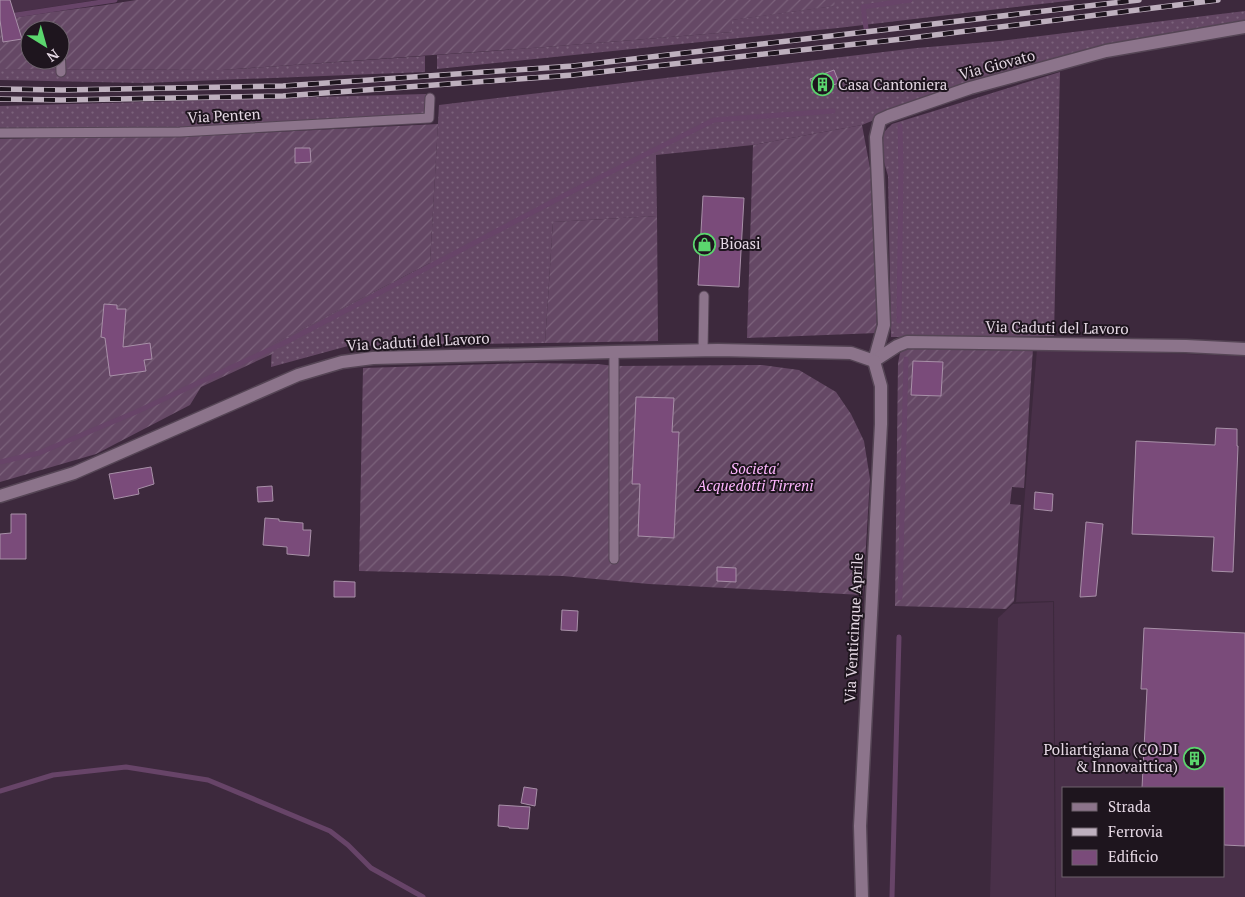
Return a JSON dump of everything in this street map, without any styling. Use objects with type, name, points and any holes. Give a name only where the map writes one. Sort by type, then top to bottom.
[{"type":"street","name":"Via Giovato","points":[[874,361],[884,325],[876,137],[880,120],[970,88],[1106,51],[1245,27]]},
{"type":"street","name":"Via Caduti del Lavoro","points":[[0,496],[74,472],[298,375],[342,362],[373,358],[614,352],[804,351],[851,353],[874,361],[897,346],[907,342],[1186,346],[1245,349]]},
{"type":"street","name":"Via Venticinque Aprile","points":[[862,897],[860,826],[881,424],[881,386],[874,361]]},
{"type":"lane","name":"Via Penten","points":[[0,133],[180,132],[429,118],[430,98]]},
{"type":"lane","points":[[702,351],[704,296]]},
{"type":"lane","points":[[614,352],[614,559]]},
{"type":"shaded area","points":[[0,0],[97,0],[11,13]]},
{"type":"shaded area","points":[[1037,349],[1245,356],[1245,897],[1056,897],[1054,601],[1016,602]]},
{"type":"shaded area","points":[[1053,602],[1055,897],[990,897],[998,618],[1013,604]]},
{"type":"green space","points":[[136,0],[834,0],[835,6],[732,20],[732,32],[222,70],[70,69],[70,20],[20,20],[20,69],[0,69],[0,20]]},
{"type":"green space","points":[[834,0],[1075,0],[838,28],[437,69],[437,55],[732,32],[731,20],[834,6]]},
{"type":"green space","points":[[1245,11],[1245,21],[942,92],[862,125],[753,145],[656,155],[657,216],[553,222],[545,343],[348,346],[271,367],[272,344],[430,263],[439,105]]},
{"type":"green space","points":[[425,56],[425,72],[144,83],[0,80],[0,69],[222,70]]},
{"type":"green space","points":[[1060,72],[1054,336],[891,337],[888,176],[882,155],[882,134],[892,124]]},
{"type":"green space","points":[[426,94],[426,111],[421,115],[193,127],[0,130],[0,106]]},
{"type":"green space","points":[[438,124],[430,263],[273,344],[272,354],[201,387],[190,405],[96,454],[0,482],[0,139],[190,136]]},
{"type":"green space","points":[[862,125],[873,184],[877,333],[747,338],[753,145]]},
{"type":"green space","points":[[657,216],[658,341],[545,343],[553,222]]},
{"type":"green space","points":[[909,347],[1033,348],[1024,488],[1012,487],[1010,504],[1021,505],[1014,601],[1006,609],[895,606],[898,363],[900,353]]},
{"type":"green space","name":"Societa' Acquedotti Tirreni","points":[[530,363],[614,366],[762,365],[799,370],[836,392],[851,414],[864,441],[870,479],[863,595],[649,584],[563,576],[359,571],[363,368]]},
{"type":"building","points":[[0,0],[10,0],[20,32],[20,39],[3,42]]},
{"type":"building","name":"Casa Cantoniera","points":[[834,70],[839,83],[815,91],[810,79]]},
{"type":"building","points":[[295,148],[310,148],[311,162],[295,163]]},
{"type":"building","points":[[703,196],[744,198],[739,287],[698,285]]},
{"type":"building","points":[[104,304],[117,305],[117,309],[126,309],[123,347],[150,343],[152,359],[144,360],[146,371],[110,376],[105,338],[101,337]]},
{"type":"building","points":[[913,361],[943,362],[941,396],[911,395]]},
{"type":"building","points":[[636,397],[674,398],[672,432],[679,432],[674,538],[638,536],[640,484],[632,484]]},
{"type":"building","points":[[1216,428],[1237,429],[1233,572],[1212,571],[1214,537],[1132,534],[1136,441],[1215,445]]},
{"type":"building","points":[[151,467],[154,484],[138,489],[139,494],[114,499],[109,474]]},
{"type":"building","points":[[272,486],[273,501],[258,502],[257,487]]},
{"type":"building","points":[[1035,492],[1053,494],[1052,511],[1034,509]]},
{"type":"building","points":[[11,514],[26,514],[26,559],[0,559],[0,534],[11,533]]},
{"type":"building","points":[[265,518],[303,523],[303,530],[311,530],[309,556],[287,554],[287,547],[263,545]]},
{"type":"building","points":[[1086,522],[1103,524],[1096,596],[1080,597]]},
{"type":"building","points":[[717,567],[736,568],[736,582],[717,581]]},
{"type":"building","points":[[334,581],[355,582],[355,597],[334,597]]},
{"type":"building","points":[[562,610],[578,611],[577,631],[561,630]]},
{"type":"building","name":"Poliartigiana (CO.DI & Innovaittica)","points":[[1144,628],[1245,633],[1245,846],[1225,845],[1225,787],[1142,787],[1147,689],[1141,689]]},
{"type":"building","points":[[524,787],[537,789],[535,806],[521,803]]},
{"type":"building","points":[[499,805],[530,807],[528,829],[498,826]]},
{"type":"waterway","points":[[0,19],[115,0]]},
{"type":"waterway","points":[[866,28],[863,7],[910,0]]},
{"type":"waterway","points":[[877,92],[883,89]]},
{"type":"waterway","points":[[0,462],[39,453],[136,412],[286,342],[571,192],[714,120],[833,111]]},
{"type":"waterway","points":[[899,321],[900,126]]},
{"type":"waterway","points":[[900,598],[906,359]]},
{"type":"waterway","points":[[892,897],[899,637]]},
{"type":"waterway","points":[[0,791],[53,775],[126,767],[208,780],[330,831],[348,845],[371,868],[423,897]]},
{"type":"railway","points":[[0,89],[62,90],[283,86],[573,66],[1139,0]]},
{"type":"railway","points":[[0,99],[61,100],[283,96],[573,75],[902,39],[1218,0]]},
{"type":"place","name":"Casa Cantoniera","points":[[822,85]]},
{"type":"place","name":"Bioasi","points":[[704,244]]},
{"type":"place","name":"Poliartigiana (CO.DI & Innovaittica)","points":[[1194,759]]}]
